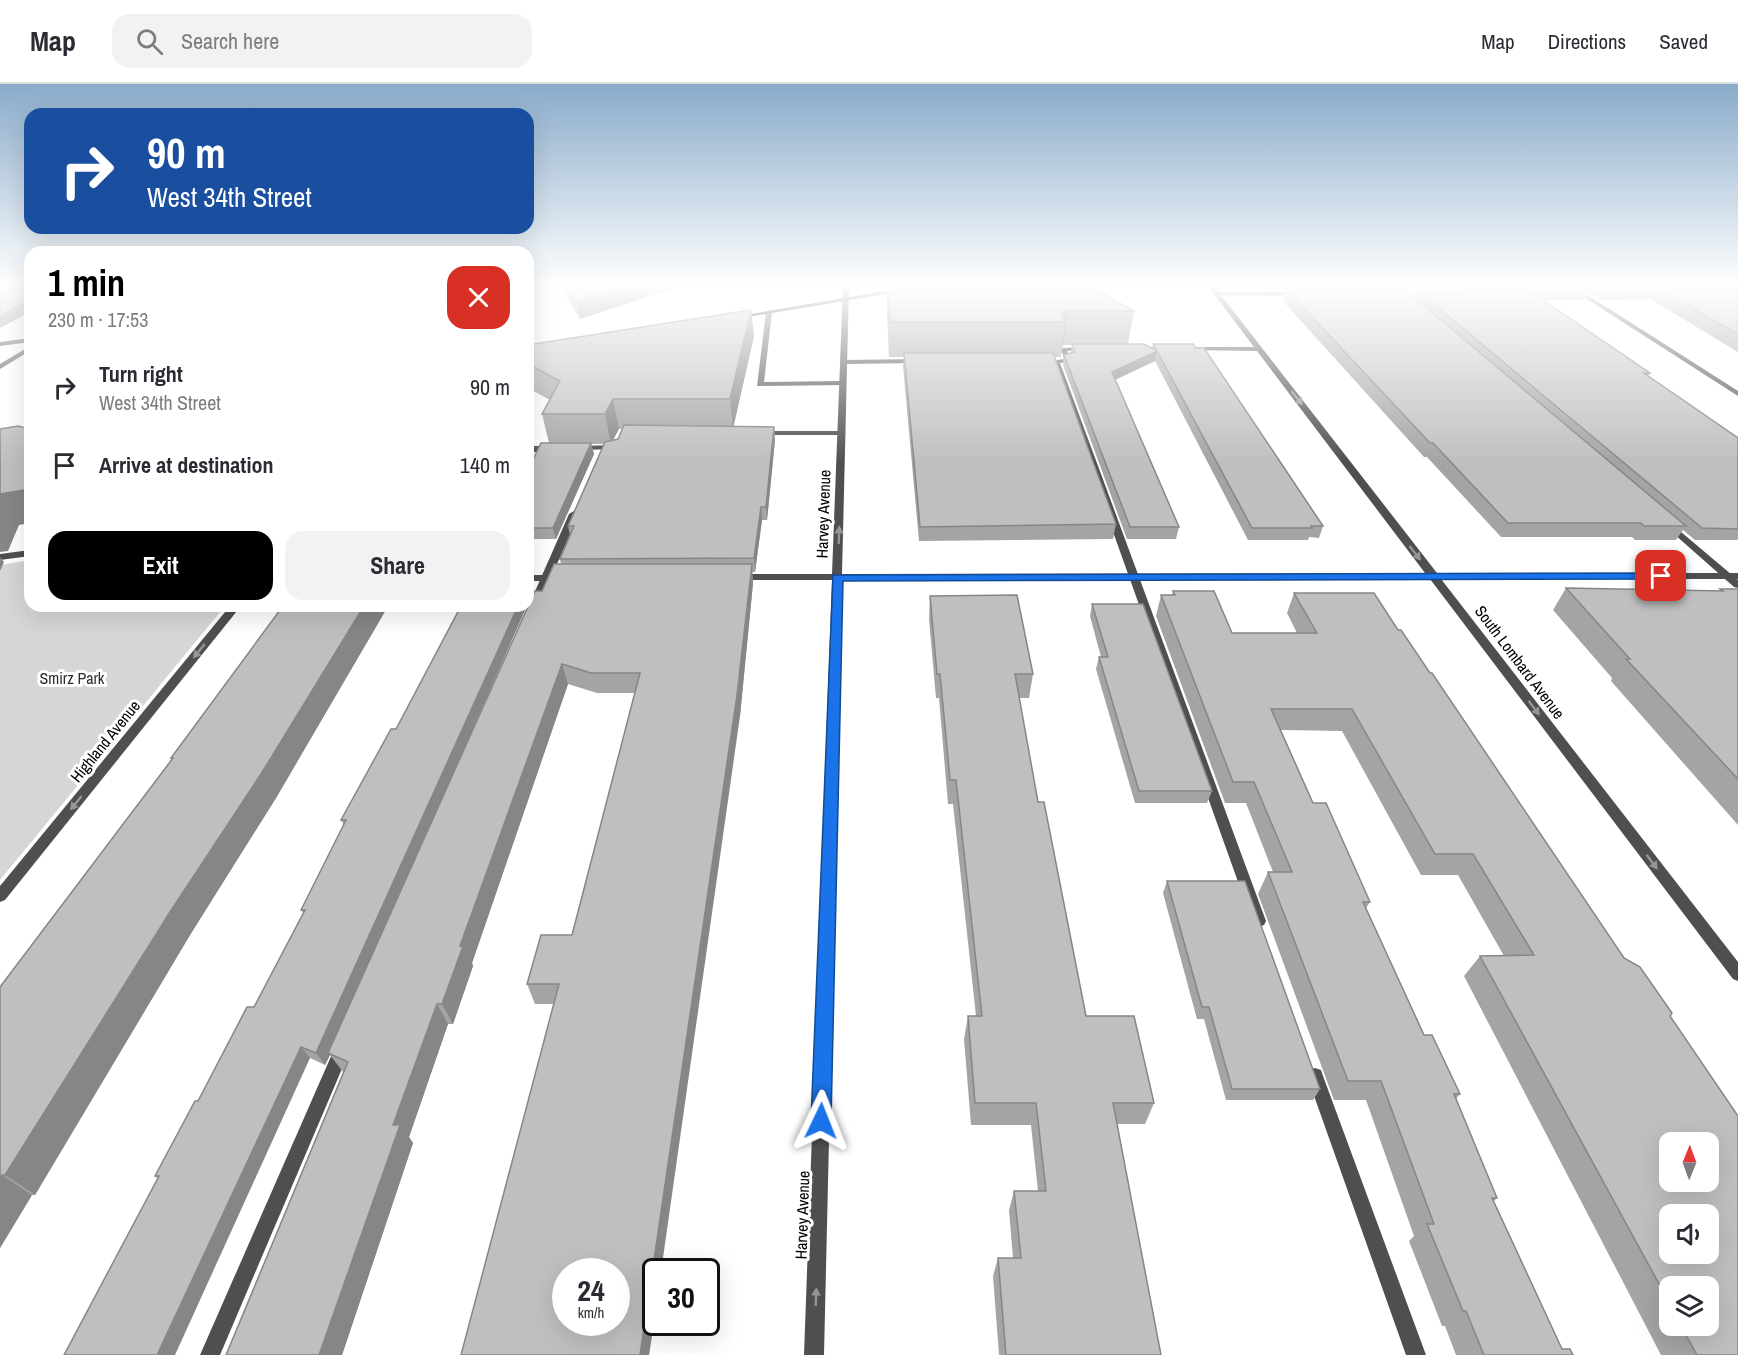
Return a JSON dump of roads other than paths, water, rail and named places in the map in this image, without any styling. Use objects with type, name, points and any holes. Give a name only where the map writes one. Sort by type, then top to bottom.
[{"type":"street","points":[[765,344],[760,384],[843,383]]},
{"type":"street","name":"Harvey Avenue","points":[[814,1355],[845,344]]},
{"type":"street","name":"South Lombard Avenue","points":[[1255,344],[1738,974]]},
{"type":"street","points":[[1661,344],[1738,394]]},
{"type":"street","points":[[1174,349],[1258,348]]},
{"type":"street","points":[[1096,349],[1063,349],[1068,361],[1051,361],[1135,577],[1262,930]]},
{"type":"street","points":[[0,367],[24,352]]},
{"type":"street","points":[[844,362],[929,361]]},
{"type":"street","points":[[752,433],[842,433]]},
{"type":"street","points":[[571,448],[601,454],[615,448],[619,441]]},
{"type":"street","points":[[534,449],[560,448]]},
{"type":"street","points":[[534,606],[579,503]]},
{"type":"street","points":[[1657,515],[1733,576],[1738,585]]},
{"type":"street","points":[[0,557],[24,554]]},
{"type":"street","points":[[730,577],[1733,576]]},
{"type":"street","points":[[534,578],[580,578]]},
{"type":"street","name":"Highland Avenue","points":[[0,896],[231,612]]},
{"type":"street","points":[[529,617],[531,612]]},
{"type":"street","points":[[210,1355],[346,1040]]},
{"type":"street","points":[[1311,1064],[1416,1355]]},
{"type":"park label","name":"Smirz Park","points":[[72,678]]}]
